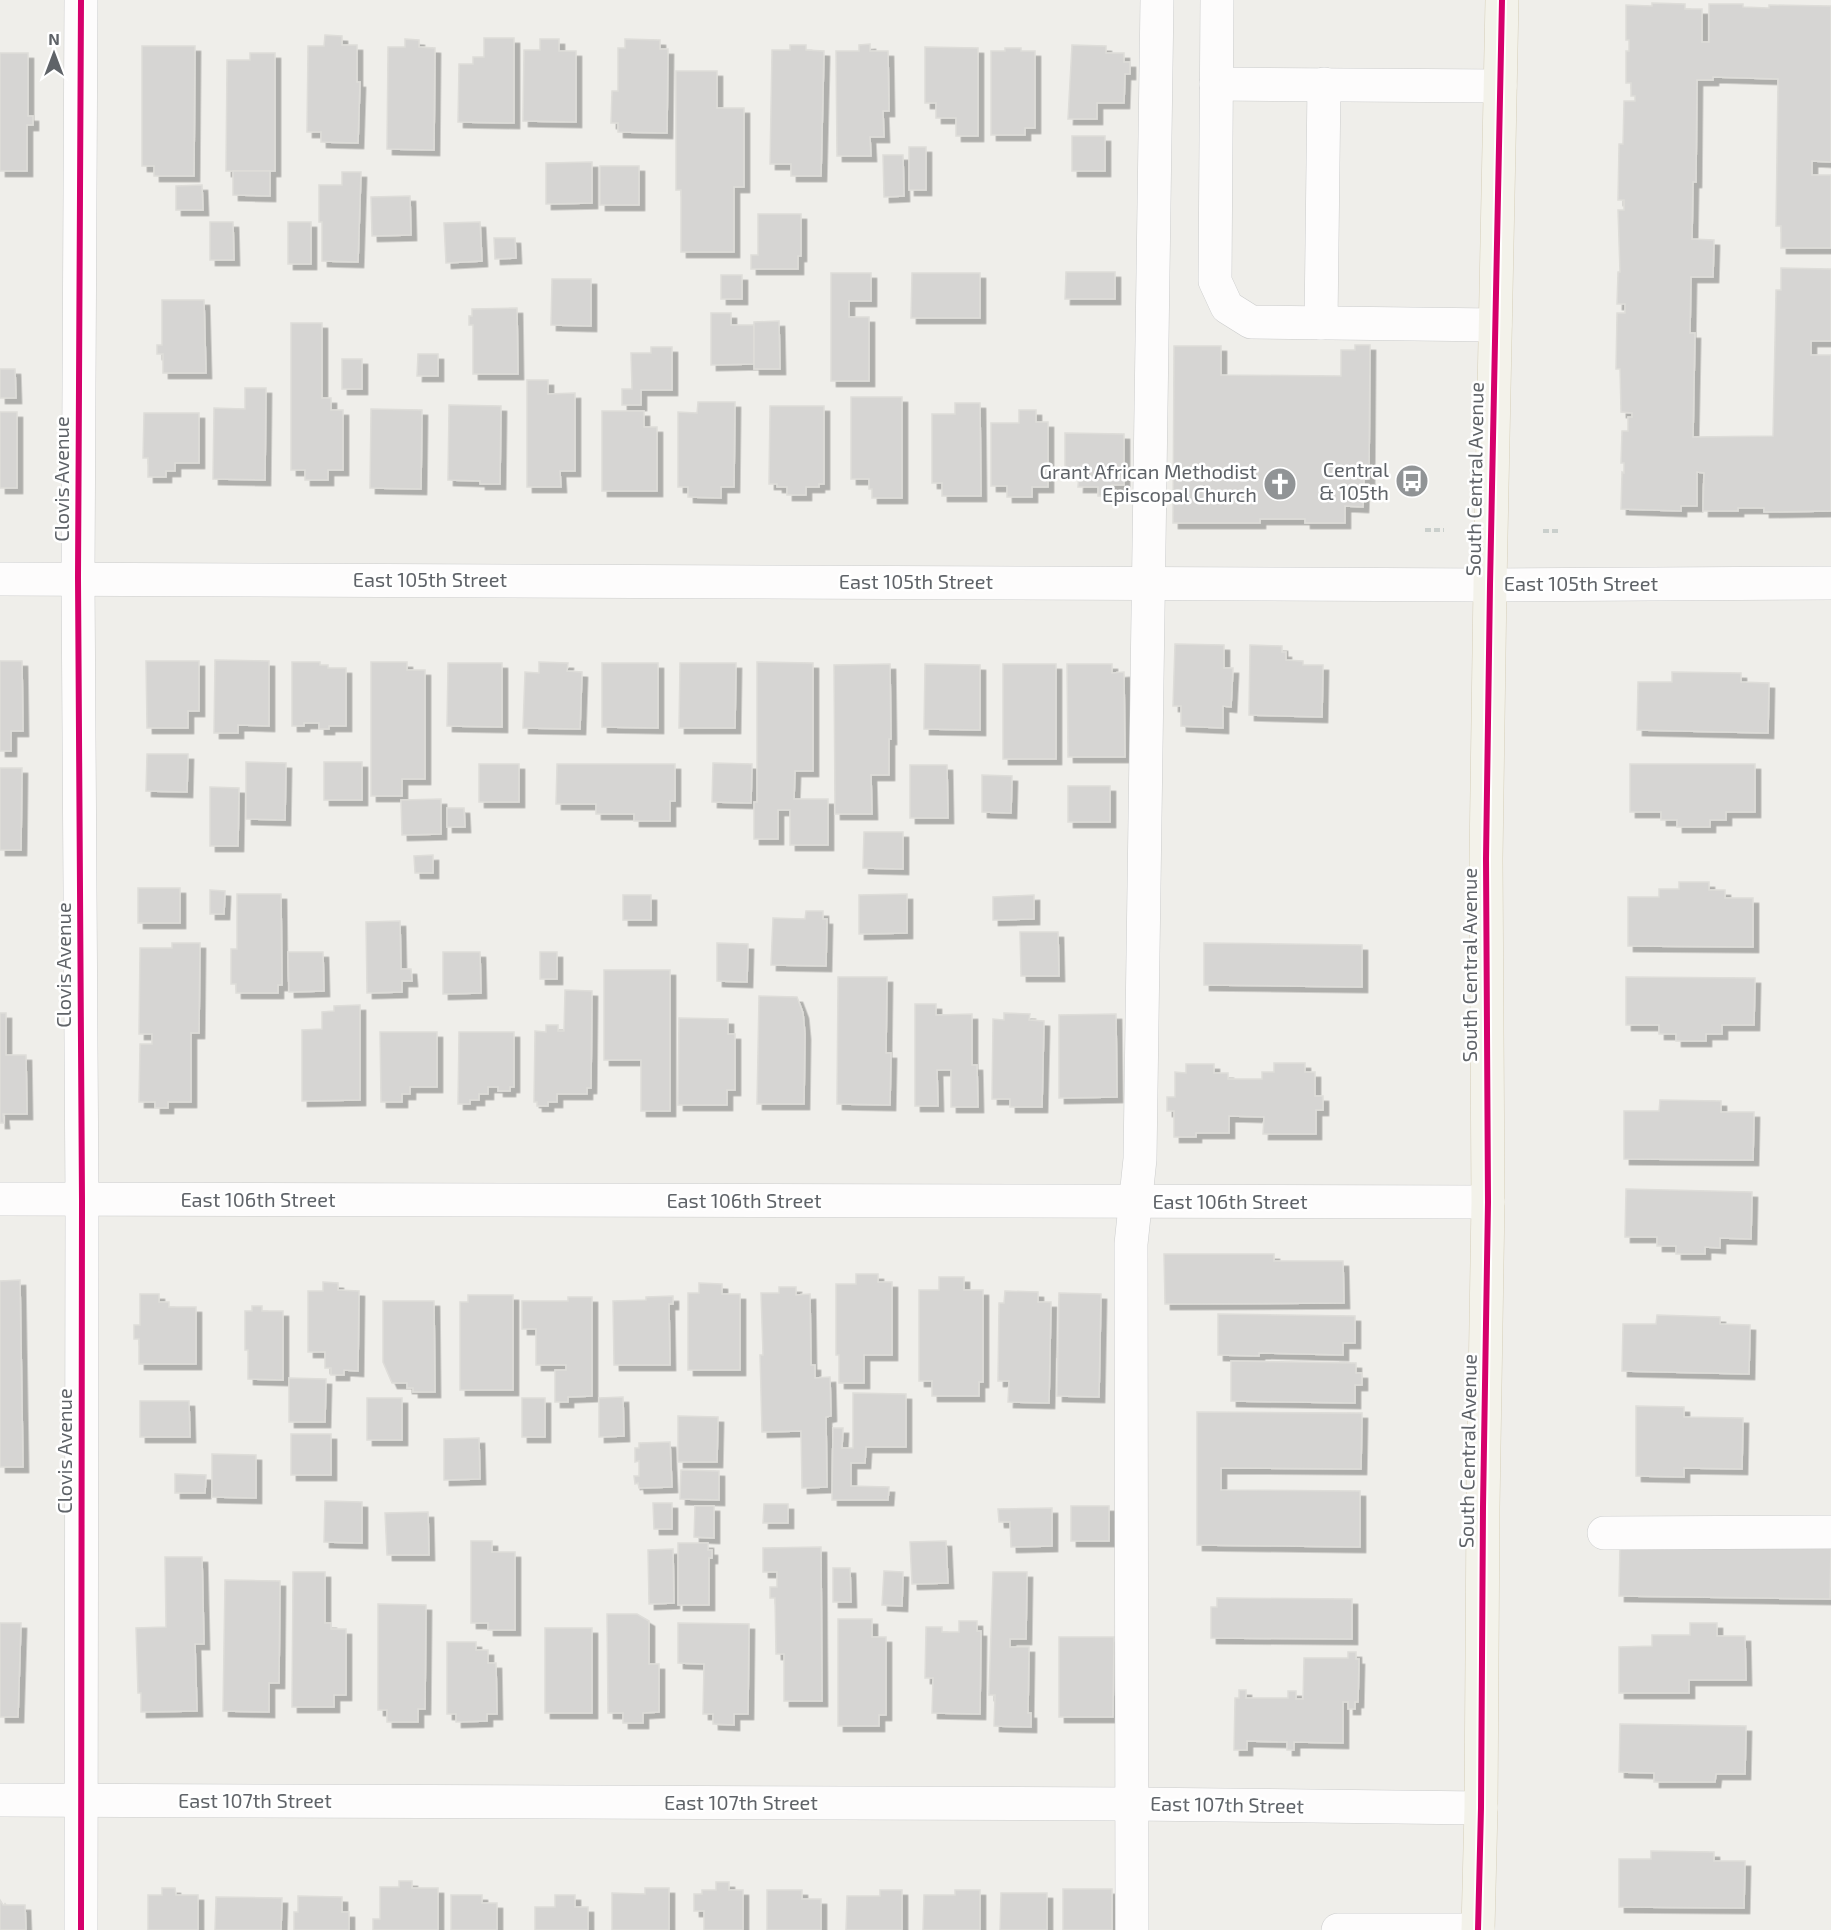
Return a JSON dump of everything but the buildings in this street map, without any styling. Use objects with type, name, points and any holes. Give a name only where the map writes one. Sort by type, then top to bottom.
[{"type":"main road","name":"South Central Avenue","points":[[1478,1930],[1488,1202],[1486,859],[1502,0]]},
{"type":"street","name":"Clovis Avenue","points":[[81,0],[78,579],[82,1200],[81,1930]]},
{"type":"street","points":[[1132,1930],[1131,1244],[1140,1159],[1156,0]]},
{"type":"street","points":[[1216,0],[1215,281],[1227,307],[1251,322],[1495,326]]},
{"type":"street","points":[[1216,84],[1500,86]]},
{"type":"street","points":[[1321,323],[1324,84]]},
{"type":"street","name":"East 105th Street","points":[[0,579],[1490,585],[1831,583]]},
{"type":"street","name":"East 106th Street","points":[[0,1200],[1488,1202]]},
{"type":"street","points":[[1604,1533],[1831,1532]]},
{"type":"street","name":"East 107th Street","points":[[0,1800],[1131,1804],[1481,1808]]},
{"type":"street","points":[[1338,1930],[1478,1930]]},
{"type":"path","points":[[1425,530],[1444,530]]},
{"type":"path","points":[[1542,531],[1560,531]]},
{"type":"cycle path","points":[[81,0],[78,578],[82,1200],[81,1930]]},
{"type":"cycle path","points":[[1478,1930],[1488,1202],[1486,859],[1502,0]]},
{"type":"place","name":"Central & 105th","points":[[1412,481]]},
{"type":"place","name":"Grant African Methodist Episcopal Church","points":[[1280,484]]}]
